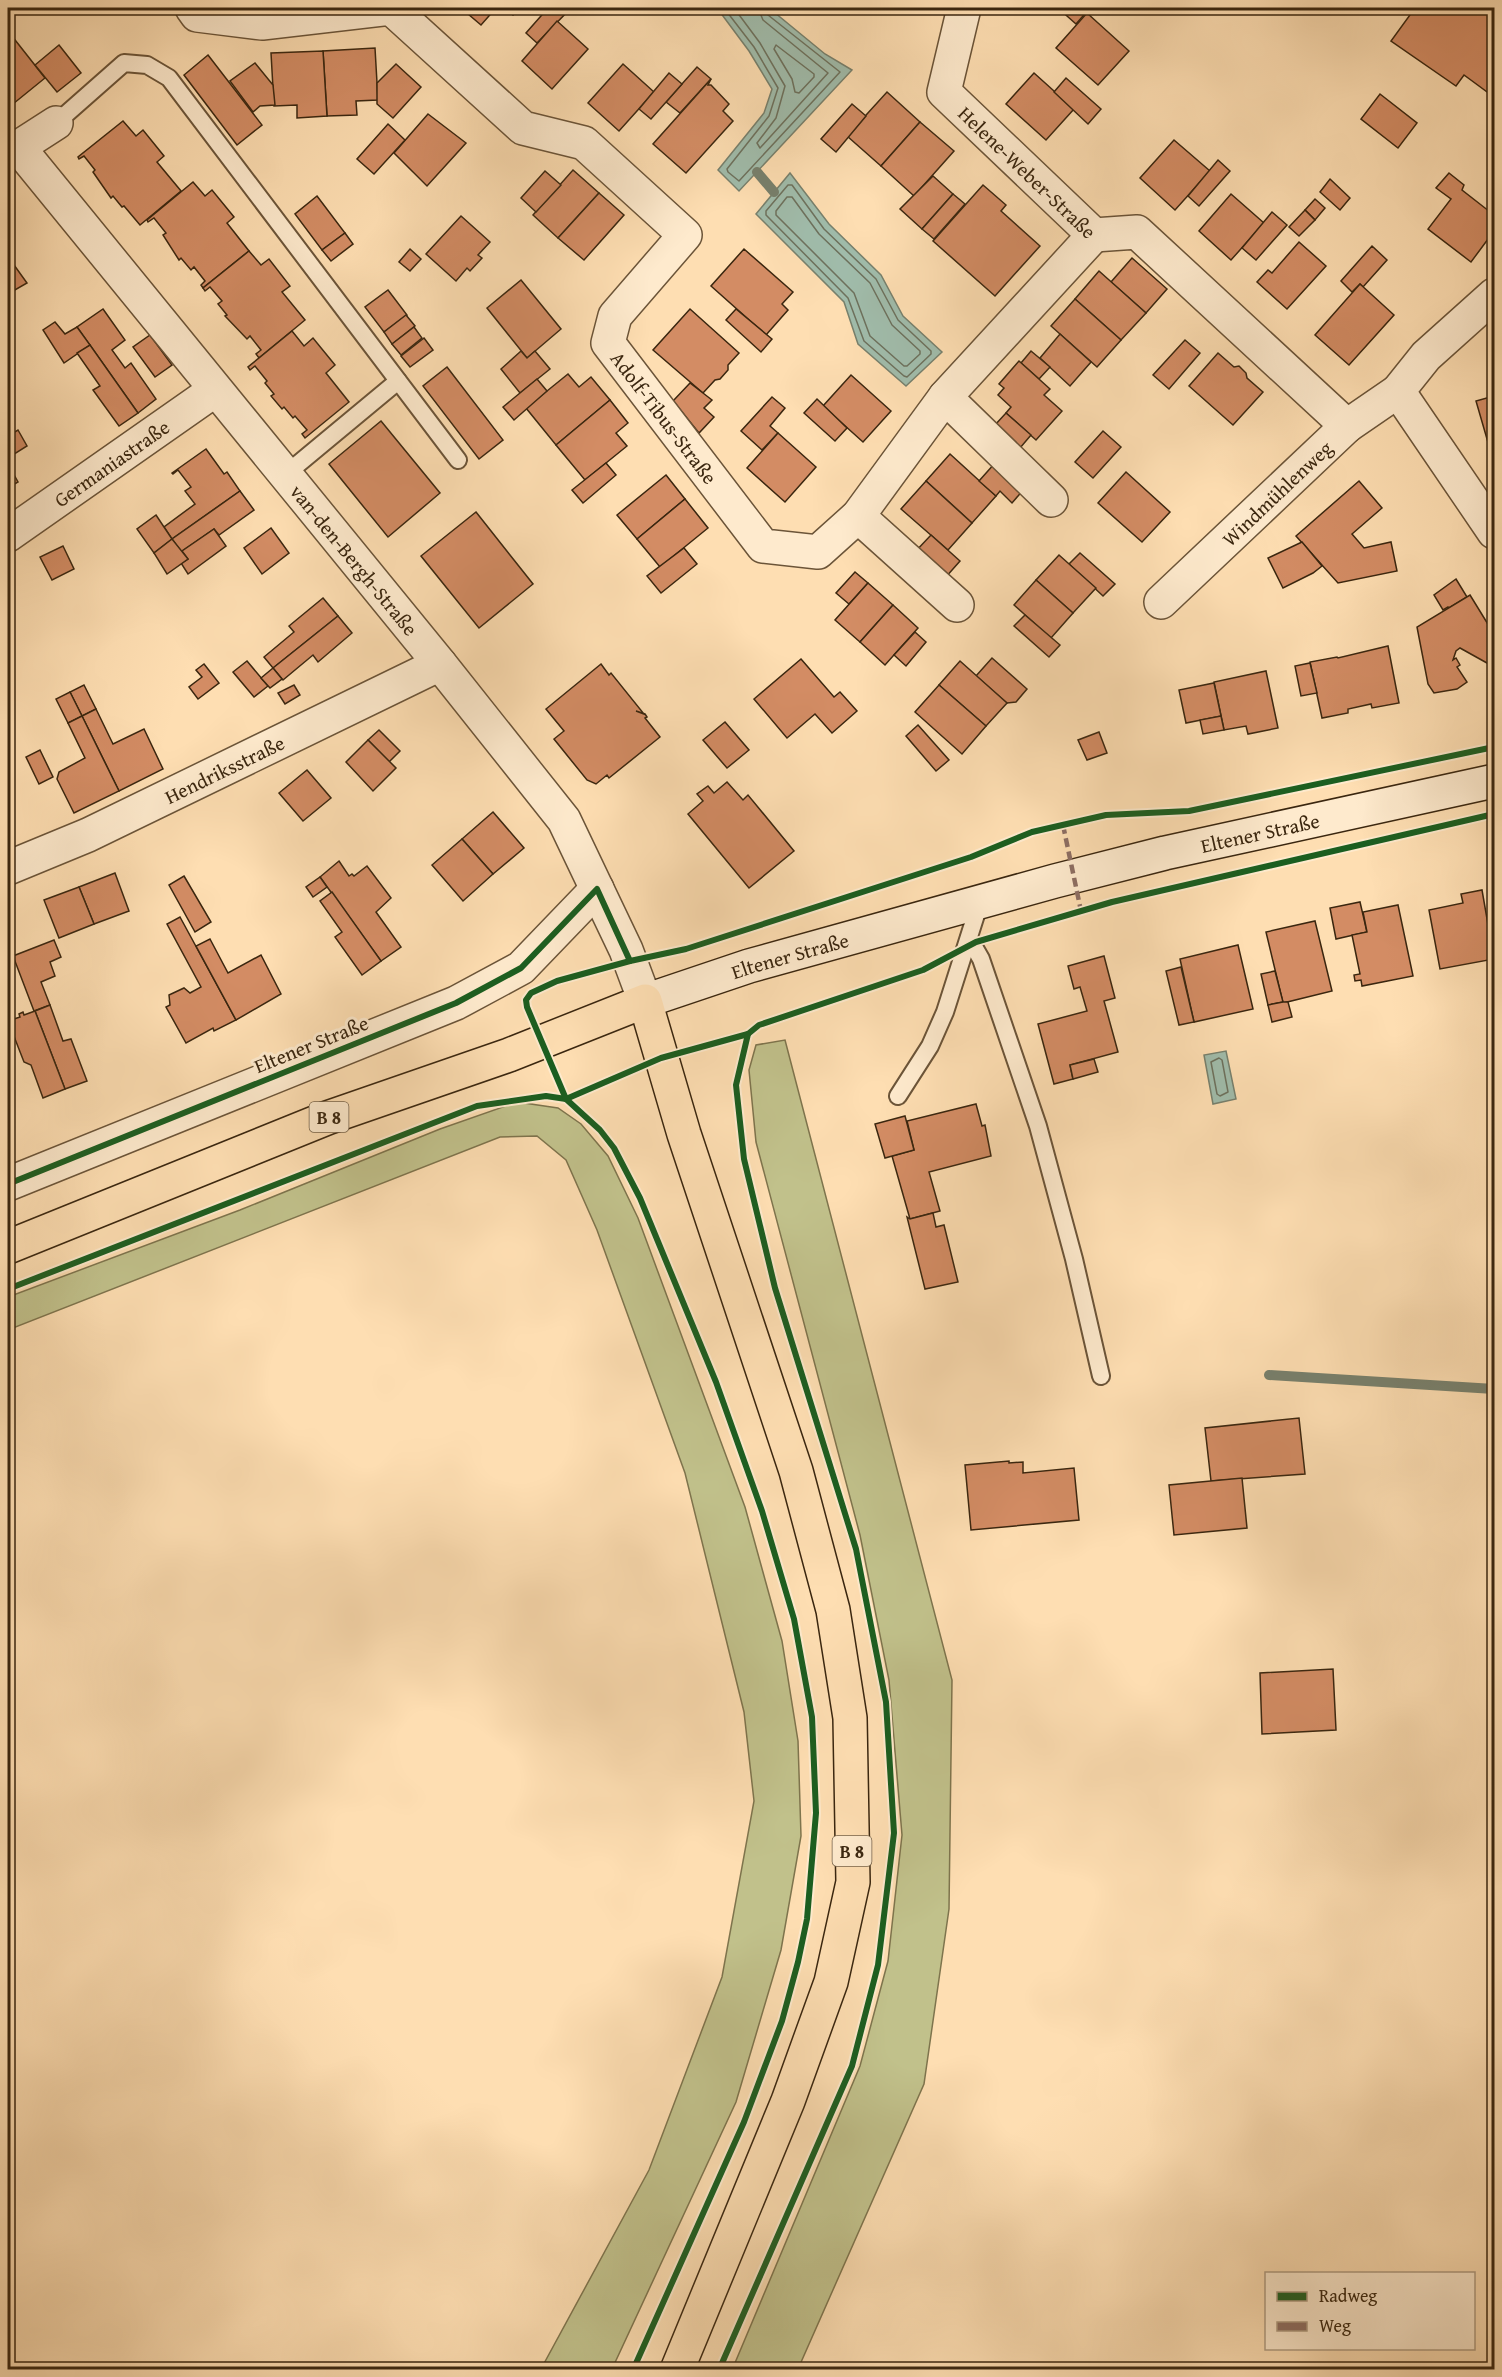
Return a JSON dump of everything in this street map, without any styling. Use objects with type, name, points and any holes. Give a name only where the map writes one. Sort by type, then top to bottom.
[{"type":"main road","name":"Eltener Straße","points":[[8,1246],[327,1118],[509,1055],[645,1001]]},
{"type":"main road","name":"B 8","points":[[645,1001],[688,1145],[796,1471],[833,1610],[850,1730],[853,1882],[831,1982],[788,2102],[677,2370]]},
{"type":"street","name":"Adolf-Tibus-Straße","points":[[192,8],[197,15],[262,23],[391,8],[523,128],[584,143],[686,235],[615,316],[608,343],[763,546],[818,552],[858,516],[945,397],[1094,235]]},
{"type":"street","name":"Helene-Weber-Straße","points":[[964,8],[944,92],[1094,235],[1137,232],[1347,426]]},
{"type":"street","points":[[13,151],[56,123]]},
{"type":"street","name":"van-den-Bergh-Straße","points":[[13,151],[286,474],[564,820],[626,950],[645,1001]]},
{"type":"street","name":"Windmühlenweg","points":[[1161,602],[1347,426],[1398,391],[1425,356],[1494,295]]},
{"type":"street","name":"Germaniastraße","points":[[8,535],[215,390]]},
{"type":"street","points":[[1398,391],[1494,532]]},
{"type":"street","points":[[945,397],[1051,500]]},
{"type":"street","points":[[858,516],[957,606]]},
{"type":"street","name":"Hendriksstraße","points":[[8,868],[88,835],[440,664]]},
{"type":"street","name":"Eltener Straße","points":[[645,1001],[749,966],[1165,853],[1494,781]]},
{"type":"street","name":"Eltener Straße","points":[[8,1184],[456,1003],[521,968],[597,889]]},
{"type":"lane","points":[[56,123],[124,63],[147,65],[169,78],[458,460]]},
{"type":"lane","points":[[286,474],[398,381]]},
{"type":"lane","points":[[898,1096],[930,1046],[945,1012],[980,902]]},
{"type":"lane","points":[[969,938],[981,959],[1038,1126],[1074,1258],[1101,1376]]},
{"type":"green space","points":[[785,1040],[952,1680],[949,1909],[924,2084],[798,2369],[732,2370],[860,2066],[888,1961],[902,1835],[889,1680],[860,1535],[756,1142],[749,1070],[756,1045]]},
{"type":"green space","points":[[517,1102],[558,1108],[581,1124],[608,1156],[638,1218],[745,1507],[782,1641],[798,1741],[801,1836],[781,1950],[736,2102],[612,2369],[541,2369],[649,2170],[722,1977],[754,1801],[744,1712],[685,1473],[597,1230],[566,1160],[537,1136],[500,1137],[8,1330],[8,1297],[240,1210],[440,1129]]},
{"type":"water","points":[[717,8],[769,8],[825,54],[852,70],[739,191],[718,170],[764,113],[772,89],[749,51]]},
{"type":"water","points":[[790,173],[829,224],[881,275],[903,316],[942,352],[906,386],[858,344],[844,302],[756,214]]},
{"type":"water","points":[[1226,1051],[1236,1099],[1213,1104],[1204,1055]]},
{"type":"building","points":[[461,8],[496,8],[481,25]]},
{"type":"building","points":[[504,8],[520,8],[513,15]]},
{"type":"building","points":[[548,8],[569,10],[537,43],[526,33]]},
{"type":"building","points":[[1058,8],[1090,8],[1076,24]]},
{"type":"building","points":[[1415,8],[1494,8],[1494,97],[1464,75],[1456,86],[1391,41]]},
{"type":"building","points":[[1087,13],[1129,51],[1098,85],[1056,48]]},
{"type":"building","points":[[557,21],[588,49],[552,89],[522,61]]},
{"type":"building","points":[[8,31],[45,78],[8,108]]},
{"type":"building","points":[[59,45],[81,73],[57,92],[35,65]]},
{"type":"building","points":[[375,48],[378,100],[356,101],[357,115],[327,116],[323,51]]},
{"type":"building","points":[[323,51],[327,116],[297,118],[297,105],[274,106],[271,53]]},
{"type":"building","points":[[208,55],[262,125],[237,145],[184,75]]},
{"type":"building","points":[[255,63],[273,85],[275,105],[260,106],[253,112],[230,81]]},
{"type":"building","points":[[396,64],[421,87],[393,118],[377,104],[377,83]]},
{"type":"building","points":[[623,64],[654,92],[619,131],[588,103]]},
{"type":"building","points":[[697,67],[711,79],[680,113],[666,102]]},
{"type":"building","points":[[669,73],[682,84],[651,119],[639,109]]},
{"type":"building","points":[[1034,73],[1074,109],[1046,140],[1006,104]]},
{"type":"building","points":[[1066,78],[1101,109],[1088,124],[1054,92]]},
{"type":"building","points":[[711,79],[708,85],[711,85],[729,104],[723,111],[733,121],[686,173],[653,144]]},
{"type":"building","points":[[887,92],[920,122],[881,166],[847,136]]},
{"type":"building","points":[[1380,94],[1417,123],[1398,148],[1361,119]]},
{"type":"building","points":[[852,104],[866,116],[836,152],[821,139]]},
{"type":"building","points":[[428,114],[466,143],[427,186],[394,153]]},
{"type":"building","points":[[123,121],[136,136],[143,130],[164,156],[157,162],[181,191],[140,225],[124,206],[122,207],[113,196],[111,198],[84,156],[79,159],[78,157]]},
{"type":"building","points":[[920,122],[954,151],[914,196],[881,166]]},
{"type":"building","points":[[388,124],[405,140],[374,174],[357,159]]},
{"type":"building","points":[[1174,140],[1210,171],[1175,210],[1140,178]]},
{"type":"building","points":[[1218,160],[1230,171],[1199,206],[1188,196]]},
{"type":"building","points":[[573,170],[599,193],[558,238],[533,215]]},
{"type":"building","points":[[545,171],[561,185],[536,212],[521,198]]},
{"type":"building","points":[[1449,173],[1464,185],[1462,190],[1494,215],[1494,231],[1471,262],[1428,229],[1451,199],[1436,188]]},
{"type":"building","points":[[933,176],[953,194],[922,229],[900,209]]},
{"type":"building","points":[[1330,179],[1350,198],[1340,210],[1320,192]]},
{"type":"building","points":[[193,182],[205,196],[212,190],[234,217],[227,223],[249,251],[203,288],[201,285],[205,281],[194,267],[191,270],[181,258],[179,260],[163,235],[166,233],[154,218],[148,222],[147,220]]},
{"type":"building","points":[[983,185],[1006,205],[1001,211],[1040,246],[995,296],[933,241]]},
{"type":"building","points":[[599,193],[624,215],[584,260],[558,238]]},
{"type":"building","points":[[953,194],[965,204],[934,239],[922,229]]},
{"type":"building","points":[[1231,194],[1264,223],[1231,260],[1199,231]]},
{"type":"building","points":[[317,196],[345,233],[322,250],[295,214]]},
{"type":"building","points":[[1315,199],[1325,208],[1315,220],[1305,210]]},
{"type":"building","points":[[1305,210],[1315,220],[1299,236],[1289,227]]},
{"type":"building","points":[[1272,212],[1287,225],[1256,260],[1242,248]]},
{"type":"building","points":[[461,216],[490,242],[478,255],[482,258],[470,271],[467,268],[456,281],[426,254]]},
{"type":"building","points":[[345,233],[353,244],[331,261],[322,250]]},
{"type":"building","points":[[1299,242],[1326,266],[1287,309],[1257,282],[1268,270],[1272,273]]},
{"type":"building","points":[[1372,246],[1387,260],[1363,287],[1360,284],[1352,292],[1341,281]]},
{"type":"building","points":[[410,249],[421,259],[410,271],[399,262]]},
{"type":"building","points":[[744,249],[793,292],[782,304],[788,310],[766,335],[711,286]]},
{"type":"building","points":[[249,251],[261,265],[269,259],[290,286],[282,292],[305,320],[259,358],[256,354],[261,350],[250,336],[247,339],[225,316],[227,315],[218,304],[222,301],[210,287],[205,291],[203,288]]},
{"type":"building","points":[[1132,258],[1167,289],[1146,313],[1111,282]]},
{"type":"building","points":[[8,259],[27,283],[8,294]]},
{"type":"building","points":[[1099,271],[1146,313],[1121,340],[1075,299]]},
{"type":"building","points":[[521,280],[561,329],[527,358],[487,308]]},
{"type":"building","points":[[1360,284],[1394,315],[1349,365],[1315,335]]},
{"type":"building","points":[[388,290],[407,315],[384,332],[365,307]]},
{"type":"building","points":[[1075,299],[1121,340],[1097,367],[1051,326]]},
{"type":"building","points":[[103,309],[125,340],[112,350],[125,368],[131,363],[156,399],[138,413],[77,327]]},
{"type":"building","points":[[690,309],[739,353],[728,365],[728,370],[720,379],[715,380],[703,393],[653,350]]},
{"type":"building","points":[[736,309],[772,339],[761,352],[726,320]]},
{"type":"building","points":[[406,315],[415,326],[392,344],[384,332]]},
{"type":"building","points":[[55,322],[65,334],[77,327],[90,345],[64,363],[43,330]]},
{"type":"building","points":[[414,327],[422,338],[401,355],[392,344]]},
{"type":"building","points":[[292,331],[304,346],[313,338],[335,365],[326,373],[349,402],[305,438],[302,434],[307,430],[295,416],[293,418],[284,407],[282,409],[271,396],[274,394],[255,366],[250,370],[248,367]]},
{"type":"building","points":[[1060,334],[1091,362],[1070,386],[1040,358]]},
{"type":"building","points":[[150,335],[172,365],[155,377],[133,347]]},
{"type":"building","points":[[424,338],[433,350],[410,367],[401,356]]},
{"type":"building","points":[[1185,340],[1200,353],[1169,389],[1153,375]]},
{"type":"building","points":[[90,345],[138,413],[119,426],[93,390],[100,386],[77,353]]},
{"type":"building","points":[[521,351],[527,358],[535,351],[550,369],[520,393],[501,369]]},
{"type":"building","points":[[1031,351],[1050,367],[1039,379],[1021,363]]},
{"type":"building","points":[[1218,353],[1234,367],[1239,366],[1246,373],[1247,378],[1263,392],[1233,425],[1189,386]]},
{"type":"building","points":[[1019,361],[1050,389],[1044,395],[1062,411],[1036,440],[1006,413],[1011,407],[998,395],[1004,388],[999,384]]},
{"type":"building","points":[[447,367],[503,440],[479,459],[423,386]]},
{"type":"building","points":[[568,374],[579,387],[591,377],[610,400],[556,445],[526,408]]},
{"type":"building","points":[[851,375],[891,411],[863,442],[823,406]]},
{"type":"building","points":[[537,379],[547,391],[514,420],[503,407]]},
{"type":"building","points":[[690,383],[712,400],[704,408],[714,417],[699,433],[673,401]]},
{"type":"building","points":[[1494,396],[1494,445],[1489,446],[1476,401]]},
{"type":"building","points":[[772,397],[785,408],[770,426],[778,433],[762,450],[741,431]]},
{"type":"building","points":[[817,399],[847,428],[835,441],[804,413]]},
{"type":"building","points":[[610,400],[628,423],[616,433],[627,446],[585,480],[556,445]]},
{"type":"building","points":[[1006,413],[1031,435],[1020,448],[995,425]]},
{"type":"building","points":[[381,421],[440,493],[388,537],[329,464]]},
{"type":"building","points":[[18,430],[27,446],[8,458],[8,436]]},
{"type":"building","points":[[1103,431],[1121,447],[1093,478],[1075,462]]},
{"type":"building","points":[[778,433],[816,467],[785,502],[747,468]]},
{"type":"building","points":[[206,449],[224,474],[227,472],[240,491],[172,539],[164,527],[195,504],[185,491],[191,487],[178,470],[172,473]]},
{"type":"building","points":[[950,454],[996,496],[972,523],[926,481]]},
{"type":"building","points":[[606,463],[616,475],[583,503],[572,490]]},
{"type":"building","points":[[995,463],[1024,489],[1012,503],[1000,491],[996,496],[979,481]]},
{"type":"building","points":[[8,464],[18,482],[8,488]]},
{"type":"building","points":[[1126,472],[1170,512],[1142,542],[1098,503]]},
{"type":"building","points":[[666,475],[685,499],[637,539],[617,515]]},
{"type":"building","points":[[926,481],[972,523],[948,550],[901,509]]},
{"type":"building","points":[[1359,481],[1382,508],[1352,534],[1364,548],[1391,542],[1397,571],[1338,583],[1296,536]]},
{"type":"building","points":[[240,491],[254,510],[219,535],[214,529],[181,552],[172,539]]},
{"type":"building","points":[[685,499],[708,528],[660,567],[637,539]]},
{"type":"building","points":[[476,512],[533,584],[479,628],[421,556]]},
{"type":"building","points":[[156,515],[172,539],[154,553],[137,529]]},
{"type":"building","points":[[271,528],[289,553],[262,574],[244,548]]},
{"type":"building","points":[[214,529],[226,546],[188,574],[181,563],[188,559],[182,551]]},
{"type":"building","points":[[931,535],[960,561],[945,578],[915,552]]},
{"type":"building","points":[[172,539],[188,559],[167,574],[154,553]]},
{"type":"building","points":[[1302,542],[1322,566],[1283,588],[1268,558]]},
{"type":"building","points":[[63,546],[74,569],[52,580],[40,557]]},
{"type":"building","points":[[684,548],[697,564],[661,593],[647,576]]},
{"type":"building","points":[[1080,553],[1115,584],[1103,596],[1069,564]]},
{"type":"building","points":[[1059,555],[1096,588],[1073,613],[1036,580]]},
{"type":"building","points":[[855,572],[868,583],[849,604],[836,593]]},
{"type":"building","points":[[1456,579],[1467,597],[1443,610],[1434,595]]},
{"type":"building","points":[[1036,580],[1073,613],[1051,638],[1014,605]]},
{"type":"building","points":[[868,583],[893,605],[860,642],[835,620]]},
{"type":"building","points":[[1470,595],[1494,634],[1494,658],[1487,663],[1460,648],[1456,651],[1453,660],[1456,658],[1460,665],[1457,667],[1467,682],[1457,689],[1434,693],[1428,684],[1417,627]]},
{"type":"building","points":[[323,598],[338,616],[273,668],[264,657],[294,632],[289,626]]},
{"type":"building","points":[[893,605],[918,628],[885,665],[860,642]]},
{"type":"building","points":[[1025,615],[1060,645],[1049,657],[1014,626]]},
{"type":"building","points":[[338,616],[352,633],[318,662],[313,655],[283,680],[273,668]]},
{"type":"building","points":[[915,632],[926,642],[906,666],[894,655]]},
{"type":"building","points":[[1388,646],[1399,703],[1372,708],[1371,704],[1348,709],[1348,713],[1322,718],[1310,662]]},
{"type":"building","points":[[992,658],[1027,689],[1016,702],[1007,703],[976,676]]},
{"type":"building","points":[[801,659],[834,697],[840,692],[857,711],[832,733],[815,714],[787,738],[754,699]]},
{"type":"building","points":[[247,661],[268,686],[254,697],[233,672]]},
{"type":"building","points":[[960,661],[1007,703],[986,726],[939,685]]},
{"type":"building","points":[[1310,663],[1317,693],[1301,696],[1295,666]]},
{"type":"building","points":[[204,664],[219,683],[198,699],[189,687],[202,677],[196,670]]},
{"type":"building","points":[[601,664],[645,714],[647,717],[645,718],[660,737],[609,778],[607,775],[596,784],[587,780],[554,739],[564,731],[546,709]]},
{"type":"building","points":[[273,668],[282,679],[270,688],[261,678]]},
{"type":"building","points":[[1266,671],[1278,728],[1248,734],[1246,726],[1224,730],[1214,682]]},
{"type":"building","points":[[1214,683],[1221,716],[1186,723],[1179,690]]},
{"type":"building","points":[[84,685],[96,709],[82,716],[70,692]]},
{"type":"building","points":[[294,685],[300,695],[285,704],[278,693]]},
{"type":"building","points":[[939,685],[986,726],[962,754],[915,712]]},
{"type":"building","points":[[70,692],[82,716],[68,723],[56,699]]},
{"type":"building","points":[[96,709],[113,744],[144,729],[163,769],[119,791],[82,716]]},
{"type":"building","points":[[82,716],[119,791],[74,813],[57,779],[59,772],[85,758],[68,723]]},
{"type":"building","points":[[1221,716],[1224,730],[1203,734],[1200,720]]},
{"type":"building","points":[[725,722],[749,750],[727,768],[703,740]]},
{"type":"building","points":[[918,725],[949,760],[936,771],[906,736]]},
{"type":"building","points":[[379,730],[400,751],[389,762],[368,740]]},
{"type":"building","points":[[1099,732],[1107,753],[1087,760],[1078,740]]},
{"type":"building","points":[[368,740],[396,768],[373,791],[346,762]]},
{"type":"building","points":[[40,750],[53,777],[39,784],[26,757]]},
{"type":"building","points":[[307,770],[331,798],[303,821],[279,793]]},
{"type":"building","points":[[727,782],[743,800],[748,795],[794,851],[749,888],[688,814],[703,801],[697,794],[708,786],[714,793]]},
{"type":"building","points":[[493,812],[524,848],[493,874],[462,839]]},
{"type":"building","points":[[462,839],[493,874],[463,901],[432,865]]},
{"type":"building","points":[[339,861],[349,876],[352,874],[354,876],[367,866],[391,898],[376,912],[401,947],[381,961],[320,877]]},
{"type":"building","points":[[115,873],[129,911],[94,924],[79,887]]},
{"type":"building","points":[[184,876],[211,922],[195,932],[169,885]]},
{"type":"building","points":[[320,877],[327,887],[313,897],[306,887]]},
{"type":"building","points":[[79,887],[94,924],[59,938],[44,900]]},
{"type":"building","points":[[1482,890],[1494,959],[1440,969],[1429,910],[1463,903],[1461,894]]},
{"type":"building","points":[[332,892],[381,961],[362,975],[335,937],[342,932],[320,901]]},
{"type":"building","points":[[1360,902],[1367,932],[1336,939],[1330,908]]},
{"type":"building","points":[[1398,905],[1413,976],[1362,986],[1361,980],[1355,981],[1354,975],[1360,974],[1352,935],[1367,932],[1363,912]]},
{"type":"building","points":[[180,917],[236,1020],[214,1031],[213,1028],[186,1043],[166,1007],[170,1005],[169,995],[184,988],[190,993],[201,987],[167,924]]},
{"type":"building","points":[[1315,921],[1332,991],[1283,1003],[1266,932]]},
{"type":"building","points":[[210,939],[228,973],[261,955],[281,994],[236,1020],[196,946]]},
{"type":"building","points":[[54,940],[61,957],[50,962],[55,976],[41,982],[50,1005],[34,1011],[13,956]]},
{"type":"building","points":[[1238,945],[1253,1009],[1194,1022],[1180,959]]},
{"type":"building","points":[[1104,956],[1115,998],[1104,1001],[1118,1052],[1070,1065],[1073,1079],[1054,1084],[1038,1024],[1087,1011],[1080,987],[1074,989],[1068,966]]},
{"type":"building","points":[[1181,967],[1194,1022],[1179,1025],[1166,971]]},
{"type":"building","points":[[1275,971],[1283,1002],[1268,1005],[1261,974]]},
{"type":"building","points":[[1288,1002],[1292,1017],[1272,1022],[1268,1005]]},
{"type":"building","points":[[50,1005],[63,1041],[71,1039],[87,1081],[65,1089],[35,1011]]},
{"type":"building","points":[[35,1011],[65,1089],[43,1098],[31,1065],[24,1062],[8,1021],[20,1017],[19,1014],[23,1012],[24,1015]]},
{"type":"building","points":[[1094,1059],[1098,1072],[1073,1079],[1070,1065]]},
{"type":"building","points":[[976,1104],[982,1126],[985,1125],[991,1156],[929,1172],[940,1211],[910,1219],[892,1156],[914,1150],[907,1121]]},
{"type":"building","points":[[905,1116],[914,1150],[885,1158],[875,1124]]},
{"type":"building","points":[[933,1213],[936,1227],[944,1225],[958,1282],[925,1289],[907,1217],[910,1219]]},
{"type":"building","points":[[1299,1418],[1305,1474],[1211,1481],[1205,1428]]},
{"type":"building","points":[[1009,1461],[1009,1463],[1023,1462],[1023,1473],[1074,1468],[1079,1520],[971,1530],[965,1465]]},
{"type":"building","points":[[1242,1478],[1247,1528],[1174,1535],[1169,1485]]},
{"type":"building","points":[[1333,1669],[1336,1730],[1262,1734],[1260,1673]]},
{"type":"waterway","points":[[757,172],[774,192]]},
{"type":"waterway","points":[[1269,1375],[1494,1389]]},
{"type":"marked path","points":[[1063,825],[1081,911]]},
{"type":"cycle path","points":[[633,2370],[744,2122],[782,2021],[807,1919],[816,1813],[812,1717],[794,1619],[762,1511],[716,1382],[640,1198],[614,1148],[600,1130],[566,1099],[526,1000],[531,993],[557,981],[630,961],[686,949],[971,857],[1032,832],[1106,815],[1189,811],[1494,747]]},
{"type":"cycle path","points":[[8,1289],[477,1106],[546,1096],[566,1099],[661,1058],[748,1034],[759,1025],[923,970],[976,942],[1112,902],[1494,814]]},
{"type":"cycle path","points":[[8,1184],[456,1003],[521,968],[597,889],[630,961]]},
{"type":"cycle path","points":[[719,2370],[852,2066],[878,1965],[894,1833],[886,1702],[856,1549],[775,1288],[744,1159],[736,1085],[748,1034]]}]
